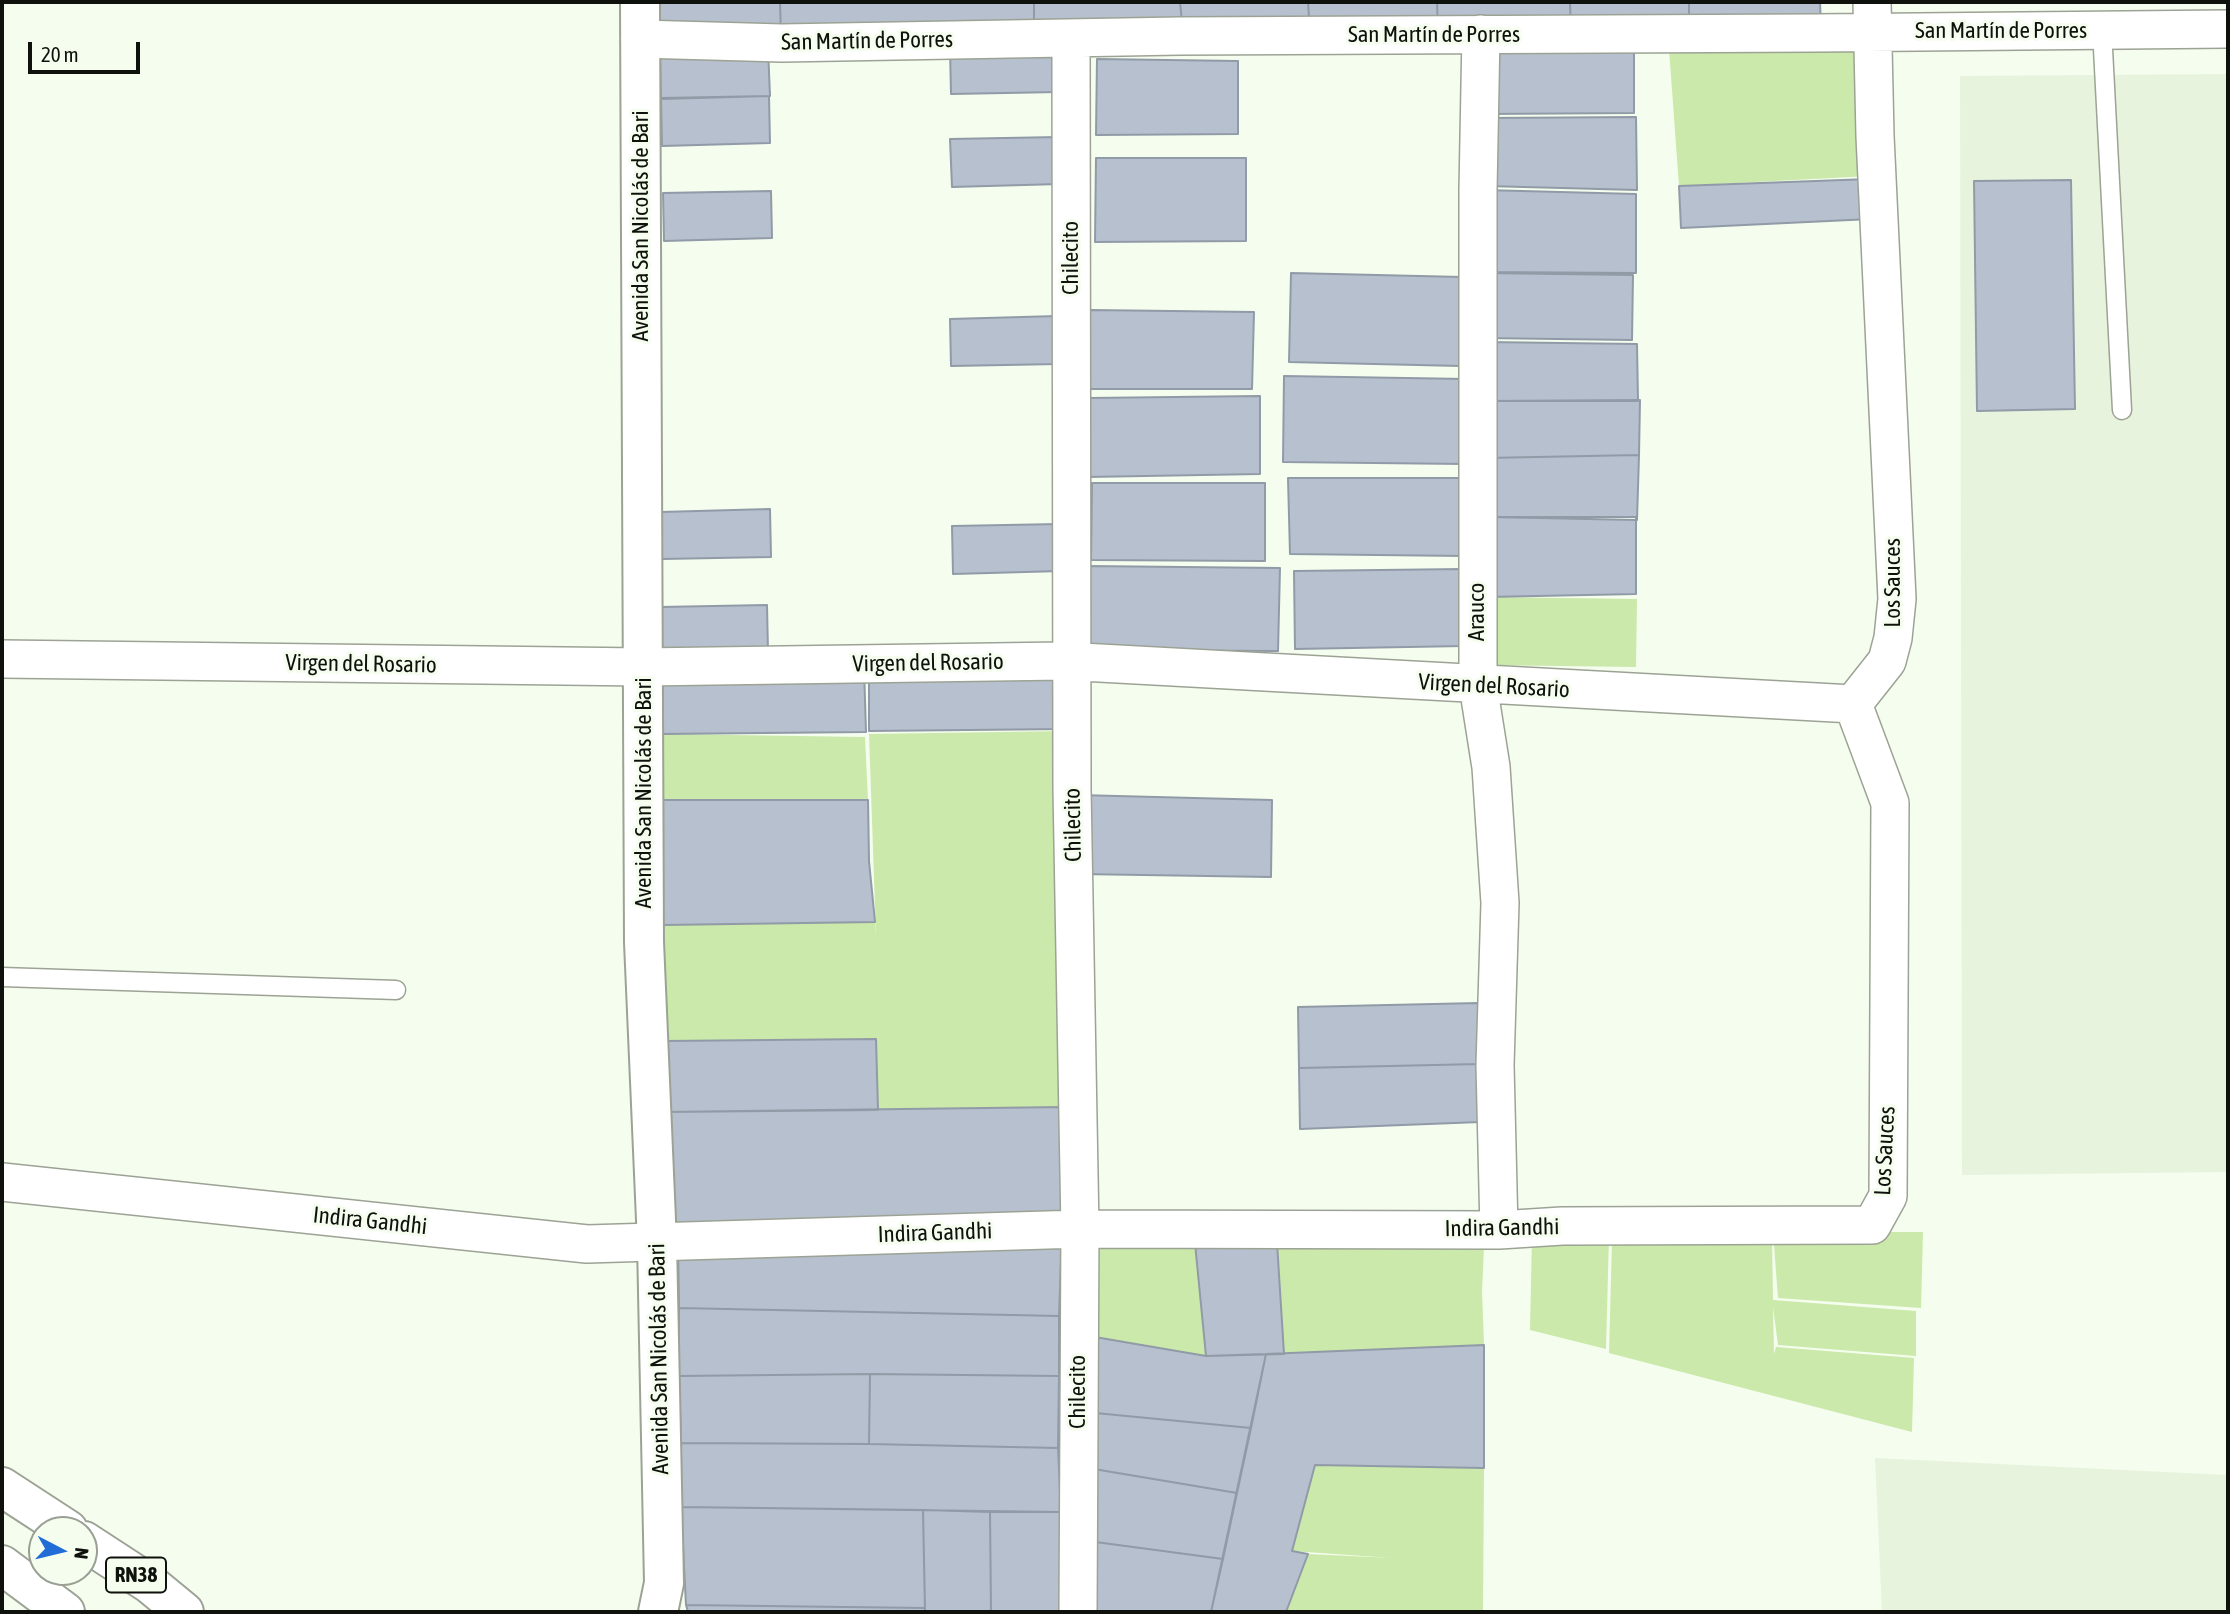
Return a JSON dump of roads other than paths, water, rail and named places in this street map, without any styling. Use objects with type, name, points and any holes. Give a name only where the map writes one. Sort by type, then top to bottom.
[{"type":"main road","name":"Avenida San Nicolás de Bari","points":[[639,2],[644,942],[657,1243],[665,1603]]},
{"type":"main road","points":[[2,1487],[47,1516]]},
{"type":"main road","name":"RN38","points":[[98,1550],[150,1584],[184,1612]]},
{"type":"main road","points":[[2,1565],[65,1612]]},
{"type":"street","name":"San Martín de Porres","points":[[640,39],[782,43],[1481,34],[1872,17],[2102,30],[2228,29]]},
{"type":"street","name":"Los Sauces","points":[[1872,17],[1897,599],[1893,638],[1886,661],[1853,704],[1890,803],[1888,1196],[1872,1225]]},
{"type":"street","name":"Arauco","points":[[1481,34],[1477,214],[1478,685],[1491,767],[1500,903],[1495,1065],[1499,1230]]},
{"type":"street","name":"Chilecito","points":[[1071,38],[1072,663],[1080,1228],[1078,1612]]},
{"type":"street","name":"Virgen del Rosario","points":[[2,659],[643,667],[1063,661],[1853,704]]},
{"type":"street","name":"Indira Gandhi","points":[[2,1182],[587,1244],[1080,1228],[1499,1230],[1562,1226],[1872,1225]]},
{"type":"lane","points":[[2102,30],[2122,410]]},
{"type":"lane","points":[[2,977],[396,990]]}]
